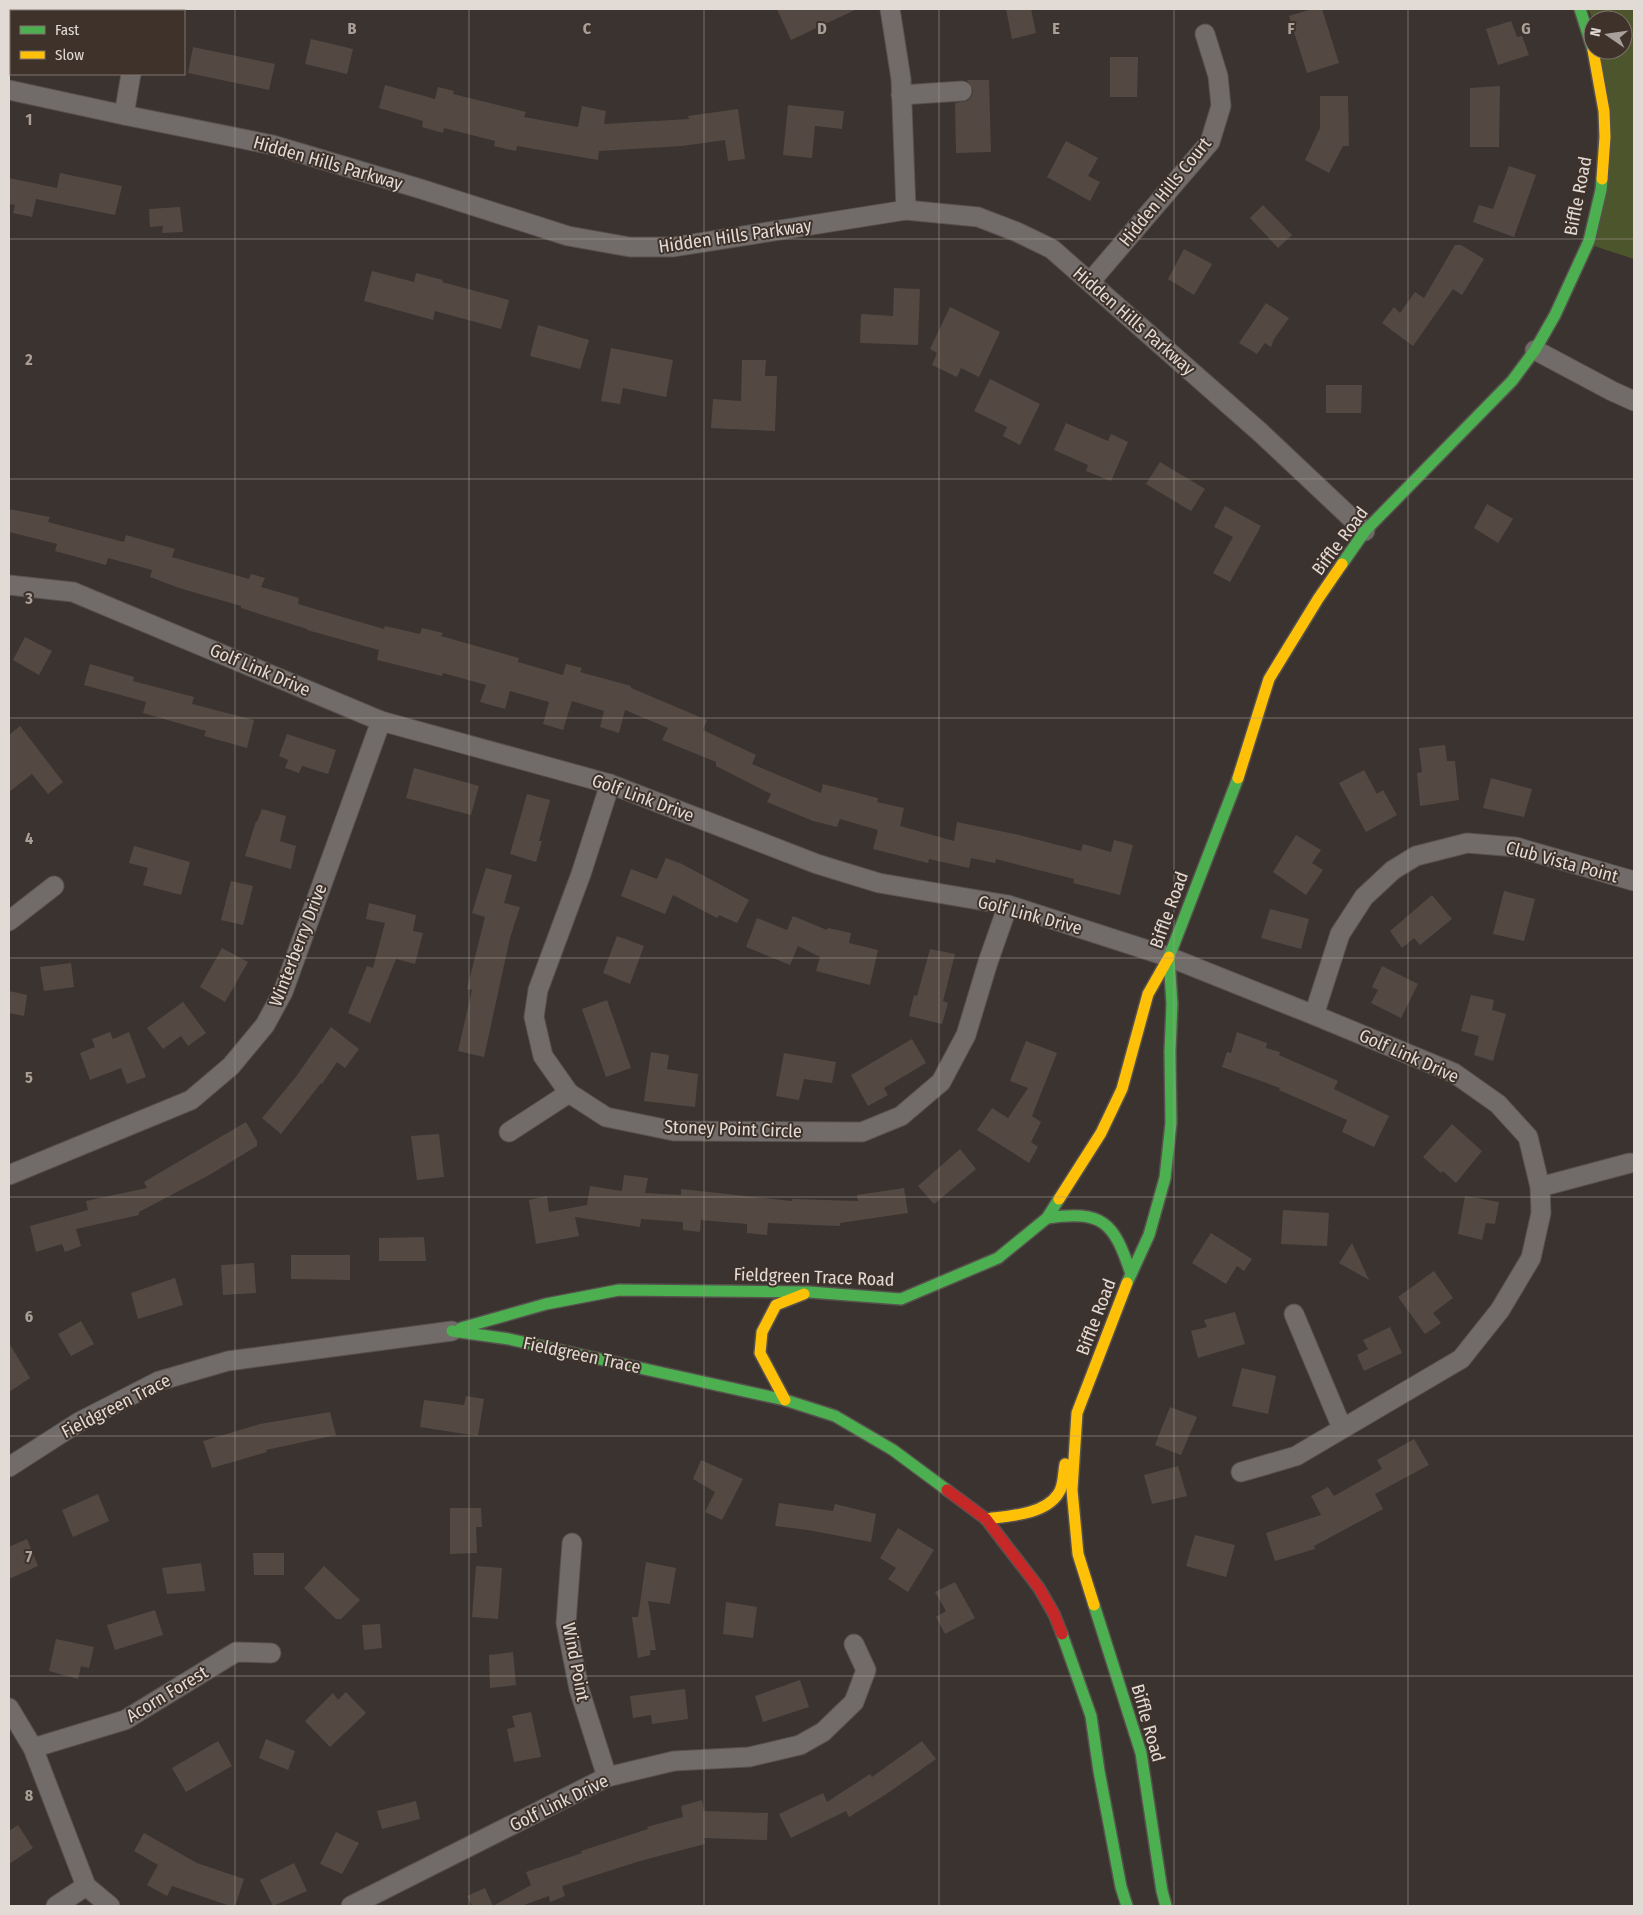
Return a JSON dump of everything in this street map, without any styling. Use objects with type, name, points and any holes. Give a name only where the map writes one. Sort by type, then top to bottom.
[{"type":"street","points":[[890,9],[901,79],[906,210]]},
{"type":"street","name":"Hidden Hills Court","points":[[1090,282],[1210,142],[1221,106],[1218,76],[1205,34]]},
{"type":"street","name":"Biffle Road","points":[[1166,1906],[1162,1891],[1141,1753],[1078,1554],[1072,1490],[1077,1413],[1132,1274],[1150,1235],[1165,1178],[1171,1122],[1170,1052],[1172,1004],[1169,957],[1238,777],[1269,679],[1318,599],[1365,531],[1512,381],[1535,350],[1555,315],[1589,241],[1601,190],[1605,138],[1604,111],[1595,60]]},
{"type":"street","points":[[124,116],[131,75]]},
{"type":"street","name":"Hidden Hills Parkway","points":[[9,90],[124,116],[273,145],[421,189],[568,236],[630,247],[673,247],[906,210],[978,217],[1017,232],[1052,249],[1261,434],[1365,531]]},
{"type":"street","points":[[901,95],[962,91]]},
{"type":"street","points":[[1535,350],[1634,401]]},
{"type":"street","name":"Golf Link Drive","points":[[9,585],[73,592],[381,720],[610,784],[817,864],[879,883],[1008,906],[1169,957],[1454,1073],[1498,1104],[1528,1137],[1540,1187],[1541,1213],[1531,1258],[1500,1310],[1461,1359],[1296,1456],[1241,1472]]},
{"type":"street","name":"Winterberry Drive","points":[[9,1175],[191,1100],[231,1066],[265,1025],[283,992],[381,720]]},
{"type":"street","name":"Stoney Point Circle","points":[[610,784],[581,874],[538,990],[534,1017],[543,1056],[569,1093],[606,1117],[674,1131],[862,1132],[901,1116],[941,1082],[966,1035],[988,962],[1008,906]]},
{"type":"street","name":"Club Vista Point","points":[[1314,1015],[1340,934],[1364,897],[1393,870],[1416,856],[1467,843],[1516,846],[1634,882]]},
{"type":"street","points":[[9,921],[54,886]]},
{"type":"street","name":"Fieldgreen Trace Road","points":[[452,1331],[546,1304],[619,1290],[809,1292],[901,1299],[998,1258],[1047,1218],[1101,1133],[1122,1089],[1148,994],[1169,957]]},
{"type":"street","points":[[509,1132],[569,1093]]},
{"type":"street","points":[[1540,1187],[1630,1163]]},
{"type":"street","points":[[1047,1218],[1067,1214],[1088,1215],[1105,1223],[1119,1238],[1132,1274]]},
{"type":"street","points":[[785,1400],[760,1353],[762,1332],[776,1305],[809,1292]]},
{"type":"street","points":[[1294,1314],[1342,1428]]},
{"type":"street","name":"Fieldgreen Trace","points":[[9,1467],[79,1422],[159,1381],[228,1361],[452,1331],[509,1339],[785,1400],[835,1416],[893,1450],[986,1519],[1039,1588],[1054,1614],[1091,1716],[1099,1771],[1119,1877],[1127,1906]]},
{"type":"street","points":[[986,1519],[1012,1516],[1046,1504],[1058,1494],[1077,1413]]},
{"type":"street","name":"Wind Point","points":[[572,1543],[566,1623],[578,1689],[607,1777]]},
{"type":"street","name":"Golf Link Drive","points":[[351,1906],[607,1777],[674,1761],[749,1757],[800,1745],[823,1732],[854,1702],[866,1670],[854,1644]]},
{"type":"street","name":"Acorn Forest","points":[[33,1748],[125,1720],[236,1652],[271,1653]]},
{"type":"street","points":[[9,1708],[33,1748],[86,1886],[110,1906]]},
{"type":"street","points":[[56,1906],[86,1886]]},
{"type":"green space","points":[[1634,9],[1634,259],[1594,246],[1600,60],[1633,60],[1633,10],[1588,10]]},
{"type":"building","points":[[777,9],[857,9],[791,40]]},
{"type":"building","points":[[1006,9],[1031,9],[1036,33],[1012,39]]},
{"type":"building","points":[[1312,9],[1322,9],[1339,63],[1307,73],[1289,16]]},
{"type":"building","points":[[1511,21],[1517,37],[1522,36],[1529,55],[1498,65],[1486,29]]},
{"type":"building","points":[[311,39],[353,49],[347,74],[305,64]]},
{"type":"building","points":[[193,47],[275,64],[269,90],[188,73]]},
{"type":"building","points":[[1110,57],[1138,57],[1137,97],[1110,97]]},
{"type":"building","points":[[967,80],[989,80],[991,152],[956,153],[955,103],[967,101],[972,96],[973,90]]},
{"type":"building","points":[[385,85],[435,99],[438,87],[454,91],[453,94],[526,112],[524,117],[578,127],[582,106],[606,111],[604,124],[689,119],[688,116],[738,109],[745,159],[728,161],[725,140],[682,146],[599,151],[598,160],[517,146],[516,151],[494,146],[495,141],[444,128],[443,133],[422,127],[423,121],[379,108]]},
{"type":"building","points":[[1500,86],[1499,147],[1470,147],[1470,88]]},
{"type":"building","points":[[1320,96],[1348,96],[1349,146],[1343,146],[1329,173],[1305,160],[1320,128]]},
{"type":"building","points":[[788,105],[844,111],[842,129],[815,126],[812,158],[783,155]]},
{"type":"building","points":[[1066,141],[1098,158],[1088,176],[1100,182],[1090,201],[1047,177]]},
{"type":"building","points":[[1509,166],[1536,175],[1514,237],[1473,222],[1479,205],[1493,209]]},
{"type":"building","points":[[60,173],[122,186],[115,215],[36,199],[32,217],[13,213],[15,205],[9,204],[9,178],[57,188]]},
{"type":"building","points":[[1263,205],[1292,235],[1278,248],[1250,218]]},
{"type":"building","points":[[180,207],[183,232],[162,233],[163,226],[150,227],[149,209]]},
{"type":"building","points":[[1455,245],[1461,245],[1484,259],[1462,295],[1453,289],[1413,346],[1382,323],[1394,307],[1400,313],[1415,292],[1424,298]]},
{"type":"building","points":[[1184,249],[1212,264],[1194,295],[1168,279]]},
{"type":"building","points":[[372,271],[414,282],[416,273],[509,300],[501,329],[435,311],[433,320],[364,301]]},
{"type":"building","points":[[894,288],[920,289],[918,345],[860,343],[861,314],[893,316]]},
{"type":"building","points":[[1266,303],[1289,318],[1274,339],[1271,347],[1265,343],[1257,354],[1239,343]]},
{"type":"building","points":[[950,307],[1000,332],[979,377],[961,368],[957,377],[932,365],[937,353],[930,349]]},
{"type":"building","points":[[538,325],[589,340],[580,369],[530,356]]},
{"type":"building","points":[[611,348],[673,360],[666,397],[623,388],[620,404],[601,401]]},
{"type":"building","points":[[742,360],[766,360],[765,376],[777,376],[775,431],[711,428],[713,399],[741,401]]},
{"type":"building","points":[[990,379],[1040,404],[1020,445],[1003,436],[1007,427],[974,411]]},
{"type":"building","points":[[1326,385],[1362,385],[1361,413],[1326,413]]},
{"type":"building","points":[[1066,423],[1108,441],[1111,434],[1128,442],[1111,481],[1086,471],[1088,465],[1054,450]]},
{"type":"building","points":[[1160,462],[1205,489],[1191,511],[1146,484]]},
{"type":"building","points":[[1487,504],[1513,519],[1498,543],[1474,528]]},
{"type":"building","points":[[1225,506],[1261,526],[1230,582],[1213,573],[1233,537],[1214,527]]},
{"type":"building","points":[[9,509],[50,517],[48,522],[124,542],[126,535],[175,549],[172,557],[249,579],[251,574],[265,578],[261,587],[299,598],[298,604],[384,629],[385,626],[420,634],[422,628],[443,633],[441,636],[519,658],[518,662],[563,675],[566,664],[582,668],[580,672],[631,686],[631,688],[707,720],[703,730],[756,755],[752,764],[821,793],[823,784],[878,798],[877,802],[904,808],[900,826],[954,841],[957,822],[1081,851],[1083,844],[1111,852],[1114,840],[1133,845],[1120,895],[1073,883],[1074,879],[996,859],[995,863],[971,858],[969,868],[929,859],[928,863],[873,849],[878,830],[840,819],[837,827],[813,821],[767,802],[771,794],[716,766],[716,762],[662,740],[668,728],[625,710],[619,733],[600,727],[604,711],[572,701],[563,730],[543,724],[549,702],[510,691],[505,709],[480,702],[486,685],[443,673],[442,676],[377,660],[379,650],[307,630],[241,608],[241,606],[179,588],[150,577],[152,570],[108,558],[106,565],[55,551],[57,544],[9,532]]},
{"type":"building","points":[[25,637],[52,651],[39,675],[13,660]]},
{"type":"building","points":[[90,664],[134,677],[133,681],[194,697],[192,704],[254,720],[247,748],[204,736],[206,731],[143,713],[146,702],[84,685]]},
{"type":"building","points":[[20,726],[63,782],[48,794],[32,774],[9,792],[9,735]]},
{"type":"building","points":[[287,734],[336,750],[328,774],[302,766],[299,773],[285,768],[288,760],[279,756]]},
{"type":"building","points":[[1445,745],[1447,761],[1455,761],[1459,800],[1420,806],[1417,773],[1422,772],[1419,748]]},
{"type":"building","points":[[414,768],[479,786],[471,815],[406,798]]},
{"type":"building","points":[[1364,770],[1377,794],[1383,790],[1397,815],[1366,832],[1339,783]]},
{"type":"building","points":[[1491,778],[1532,789],[1524,817],[1483,808]]},
{"type":"building","points":[[527,794],[550,800],[539,841],[542,841],[536,862],[510,854]]},
{"type":"building","points":[[262,809],[286,816],[280,841],[296,846],[291,869],[245,856],[256,821]]},
{"type":"building","points":[[1296,835],[1321,850],[1312,863],[1323,870],[1306,895],[1273,872]]},
{"type":"building","points":[[134,846],[190,862],[181,895],[143,885],[148,868],[129,863]]},
{"type":"building","points":[[666,858],[682,864],[749,900],[737,923],[719,915],[717,918],[673,895],[665,914],[621,896],[631,869],[657,879]]},
{"type":"building","points":[[486,868],[512,875],[504,903],[520,907],[510,938],[484,1057],[458,1051],[472,990],[467,989],[485,917],[472,913]]},
{"type":"building","points":[[231,881],[253,886],[243,925],[221,920]]},
{"type":"building","points":[[1504,891],[1535,899],[1524,941],[1493,934]]},
{"type":"building","points":[[1432,895],[1452,919],[1420,945],[1414,938],[1402,948],[1390,931]]},
{"type":"building","points":[[369,903],[416,915],[413,931],[423,933],[415,964],[396,959],[370,1023],[348,1013],[367,966],[373,968],[385,923],[366,919]]},
{"type":"building","points":[[1270,909],[1309,919],[1301,949],[1261,938]]},
{"type":"building","points":[[793,916],[827,930],[828,928],[851,933],[849,943],[878,950],[870,985],[816,971],[820,957],[798,946],[790,965],[746,947],[757,918],[787,930]]},
{"type":"building","points":[[617,936],[644,946],[630,984],[603,973]]},
{"type":"building","points":[[222,948],[248,962],[225,1002],[200,987]]},
{"type":"building","points":[[930,949],[955,954],[943,1001],[948,1003],[942,1024],[909,1016],[914,995],[917,996]]},
{"type":"building","points":[[71,963],[74,987],[44,991],[40,967]]},
{"type":"building","points":[[1382,966],[1418,984],[1401,1018],[1371,1003],[1378,990],[1372,987]]},
{"type":"building","points":[[9,991],[27,995],[24,1016],[9,1013]]},
{"type":"building","points":[[1471,995],[1494,1000],[1492,1010],[1506,1014],[1493,1061],[1474,1055],[1479,1036],[1461,1031]]},
{"type":"building","points":[[607,1000],[631,1068],[606,1077],[582,1009]]},
{"type":"building","points":[[183,1002],[206,1033],[188,1046],[181,1036],[163,1049],[147,1028]]},
{"type":"building","points":[[331,1027],[359,1049],[345,1068],[337,1062],[322,1084],[281,1134],[262,1118],[295,1078]]},
{"type":"building","points":[[110,1032],[113,1039],[129,1032],[146,1077],[127,1084],[121,1068],[90,1080],[80,1053],[95,1047],[92,1039]]},
{"type":"building","points":[[1237,1032],[1267,1043],[1266,1048],[1280,1052],[1279,1055],[1338,1081],[1334,1089],[1389,1116],[1374,1147],[1342,1132],[1347,1120],[1279,1090],[1280,1088],[1222,1067],[1227,1052],[1231,1053]]},
{"type":"building","points":[[912,1039],[926,1063],[884,1088],[888,1095],[868,1106],[851,1075]]},
{"type":"building","points":[[1026,1041],[1057,1053],[1032,1116],[1041,1122],[1031,1142],[1038,1147],[1029,1163],[977,1130],[992,1108],[1008,1118],[1028,1088],[1010,1081]]},
{"type":"building","points":[[651,1052],[669,1055],[667,1069],[698,1074],[695,1107],[644,1101]]},
{"type":"building","points":[[784,1053],[836,1062],[832,1083],[804,1079],[799,1100],[776,1096]]},
{"type":"building","points":[[246,1122],[257,1141],[257,1146],[211,1174],[139,1212],[139,1215],[76,1229],[81,1246],[65,1252],[62,1244],[36,1252],[30,1226],[88,1210],[86,1201],[147,1188],[144,1182]]},
{"type":"building","points":[[1452,1124],[1482,1151],[1456,1183],[1423,1157]]},
{"type":"building","points":[[439,1134],[444,1177],[417,1180],[411,1136]]},
{"type":"building","points":[[960,1149],[976,1169],[934,1204],[918,1186]]},
{"type":"building","points":[[624,1175],[648,1178],[645,1193],[681,1195],[681,1189],[792,1201],[792,1199],[858,1201],[857,1195],[904,1188],[908,1213],[840,1223],[840,1226],[768,1223],[767,1235],[747,1233],[747,1224],[701,1220],[700,1232],[683,1230],[683,1222],[641,1219],[640,1227],[575,1217],[579,1236],[536,1244],[529,1200],[547,1196],[549,1212],[587,1205],[590,1186],[622,1191]]},
{"type":"building","points":[[1465,1196],[1499,1202],[1495,1224],[1486,1223],[1482,1240],[1458,1234]]},
{"type":"building","points":[[1283,1210],[1329,1213],[1327,1246],[1281,1244]]},
{"type":"building","points":[[1211,1233],[1252,1259],[1244,1271],[1237,1266],[1226,1284],[1192,1263]]},
{"type":"building","points":[[424,1237],[426,1261],[379,1261],[379,1238]]},
{"type":"building","points":[[1352,1243],[1369,1280],[1339,1263]]},
{"type":"building","points":[[291,1255],[350,1255],[350,1280],[291,1279]]},
{"type":"building","points":[[254,1263],[256,1293],[223,1295],[221,1265]]},
{"type":"building","points":[[1434,1271],[1453,1298],[1433,1313],[1441,1323],[1425,1334],[1398,1297]]},
{"type":"building","points":[[175,1278],[183,1305],[138,1319],[131,1293]]},
{"type":"building","points":[[1235,1312],[1245,1344],[1198,1358],[1191,1331],[1207,1327],[1204,1320]]},
{"type":"building","points":[[81,1321],[94,1344],[71,1356],[58,1334]]},
{"type":"building","points":[[1390,1327],[1402,1353],[1364,1371],[1357,1355],[1368,1349],[1363,1340]]},
{"type":"building","points":[[9,1343],[30,1378],[9,1392]]},
{"type":"building","points":[[1242,1368],[1276,1376],[1268,1414],[1232,1406]]},
{"type":"building","points":[[466,1396],[484,1399],[478,1436],[420,1427],[424,1400],[464,1405]]},
{"type":"building","points":[[1170,1407],[1197,1417],[1181,1455],[1155,1445]]},
{"type":"building","points":[[330,1412],[336,1435],[266,1450],[267,1452],[212,1468],[203,1441],[260,1424]]},
{"type":"building","points":[[1414,1439],[1429,1465],[1375,1494],[1383,1509],[1314,1546],[1315,1549],[1275,1561],[1266,1533],[1321,1515],[1311,1496],[1328,1487],[1334,1496],[1382,1469],[1377,1460]]},
{"type":"building","points":[[701,1460],[743,1479],[722,1520],[705,1512],[715,1492],[693,1479]]},
{"type":"building","points":[[1178,1466],[1187,1496],[1152,1504],[1144,1475]]},
{"type":"building","points":[[98,1494],[109,1521],[73,1537],[62,1510]]},
{"type":"building","points":[[779,1503],[833,1511],[835,1504],[876,1514],[871,1542],[775,1526]]},
{"type":"building","points":[[450,1508],[481,1508],[482,1527],[476,1527],[477,1553],[450,1554]]},
{"type":"building","points":[[898,1528],[934,1550],[908,1592],[888,1579],[896,1568],[880,1558]]},
{"type":"building","points":[[1195,1535],[1235,1545],[1226,1577],[1186,1566]]},
{"type":"building","points":[[27,1539],[38,1566],[9,1579],[9,1547]]},
{"type":"building","points":[[253,1553],[284,1553],[284,1575],[254,1575]]},
{"type":"building","points":[[646,1562],[676,1568],[670,1604],[648,1601],[656,1650],[650,1650],[650,1655],[638,1658],[632,1617],[638,1617]]},
{"type":"building","points":[[201,1563],[205,1591],[167,1594],[162,1568]]},
{"type":"building","points":[[324,1566],[360,1600],[341,1619],[336,1619],[304,1588]]},
{"type":"building","points":[[476,1566],[502,1568],[498,1619],[472,1617]]},
{"type":"building","points":[[955,1582],[975,1618],[945,1634],[936,1617],[946,1611],[935,1592]]},
{"type":"building","points":[[726,1602],[757,1607],[753,1638],[723,1634]]},
{"type":"building","points":[[155,1610],[163,1635],[115,1650],[107,1625]]},
{"type":"building","points":[[380,1624],[382,1648],[364,1650],[362,1625]]},
{"type":"building","points":[[56,1639],[94,1647],[89,1668],[81,1666],[78,1679],[49,1671]]},
{"type":"building","points":[[513,1652],[516,1685],[490,1688],[489,1655]]},
{"type":"building","points":[[800,1680],[809,1707],[763,1722],[755,1696]]},
{"type":"building","points":[[685,1689],[688,1719],[652,1724],[651,1715],[633,1718],[630,1696]]},
{"type":"building","points":[[346,1692],[366,1713],[330,1747],[305,1721],[333,1693],[338,1700]]},
{"type":"building","points":[[531,1712],[541,1757],[514,1762],[507,1729],[515,1727],[512,1716]]},
{"type":"building","points":[[266,1739],[295,1751],[288,1770],[259,1758]]},
{"type":"building","points":[[218,1741],[232,1766],[186,1792],[172,1768]]},
{"type":"building","points":[[922,1741],[936,1759],[885,1795],[849,1817],[846,1811],[791,1838],[779,1814],[823,1793],[827,1802],[870,1774],[872,1777]]},
{"type":"building","points":[[702,1800],[704,1811],[768,1813],[767,1840],[704,1838],[705,1844],[640,1861],[562,1886],[565,1896],[550,1902],[549,1896],[521,1906],[493,1906],[531,1885],[526,1872],[582,1853],[581,1851],[648,1829],[647,1827],[683,1817],[681,1806]]},
{"type":"building","points":[[416,1801],[420,1819],[382,1829],[377,1811]]},
{"type":"building","points":[[18,1825],[33,1848],[9,1864],[9,1831]]},
{"type":"building","points":[[336,1832],[359,1843],[342,1874],[320,1864]]},
{"type":"building","points":[[144,1833],[197,1863],[244,1879],[235,1906],[230,1906],[172,1886],[167,1896],[147,1885],[158,1865],[134,1851]]},
{"type":"building","points":[[294,1863],[307,1891],[273,1906],[260,1880]]},
{"type":"building","points":[[485,1888],[493,1906],[472,1906],[467,1896]]},
{"type":"traffic: fast","points":[[1580,9],[1583,18]]},
{"type":"traffic: fast","points":[[1342,564],[1365,531],[1512,381],[1535,350],[1555,315],[1589,241],[1602,179]]},
{"type":"traffic: fast","points":[[1127,1283],[1149,1235],[1165,1178],[1171,1123],[1170,1052],[1172,1004],[1169,957],[1238,778]]},
{"type":"traffic: fast","points":[[461,1328],[546,1304],[619,1290],[809,1292],[901,1299],[998,1258],[1047,1218],[1059,1199]]},
{"type":"traffic: fast","points":[[1047,1218],[1081,1216],[1094,1218],[1104,1224],[1112,1231],[1119,1242],[1131,1274]]},
{"type":"traffic: fast","points":[[452,1331],[509,1339],[785,1400],[835,1416],[893,1450],[947,1490]]},
{"type":"traffic: fast","points":[[1094,1605],[1141,1753],[1162,1891],[1166,1906]]},
{"type":"traffic: fast","points":[[1062,1634],[1091,1716],[1099,1771],[1121,1887],[1127,1906]]},
{"type":"traffic: slow","points":[[1595,60],[1604,111],[1605,137],[1602,179]]},
{"type":"traffic: slow","points":[[1238,778],[1269,679],[1318,599],[1342,564]]},
{"type":"traffic: slow","points":[[1059,1199],[1101,1133],[1122,1089],[1148,994],[1169,957]]},
{"type":"traffic: slow","points":[[1094,1605],[1078,1554],[1072,1490],[1077,1413],[1127,1283]]},
{"type":"traffic: slow","points":[[785,1400],[760,1353],[762,1332],[776,1305],[804,1294]]},
{"type":"traffic: slow","points":[[986,1519],[1025,1513],[1052,1501],[1061,1487],[1065,1464]]},
{"type":"traffic: jam","points":[[947,1490],[986,1519],[1039,1588],[1054,1614],[1062,1634]]}]
